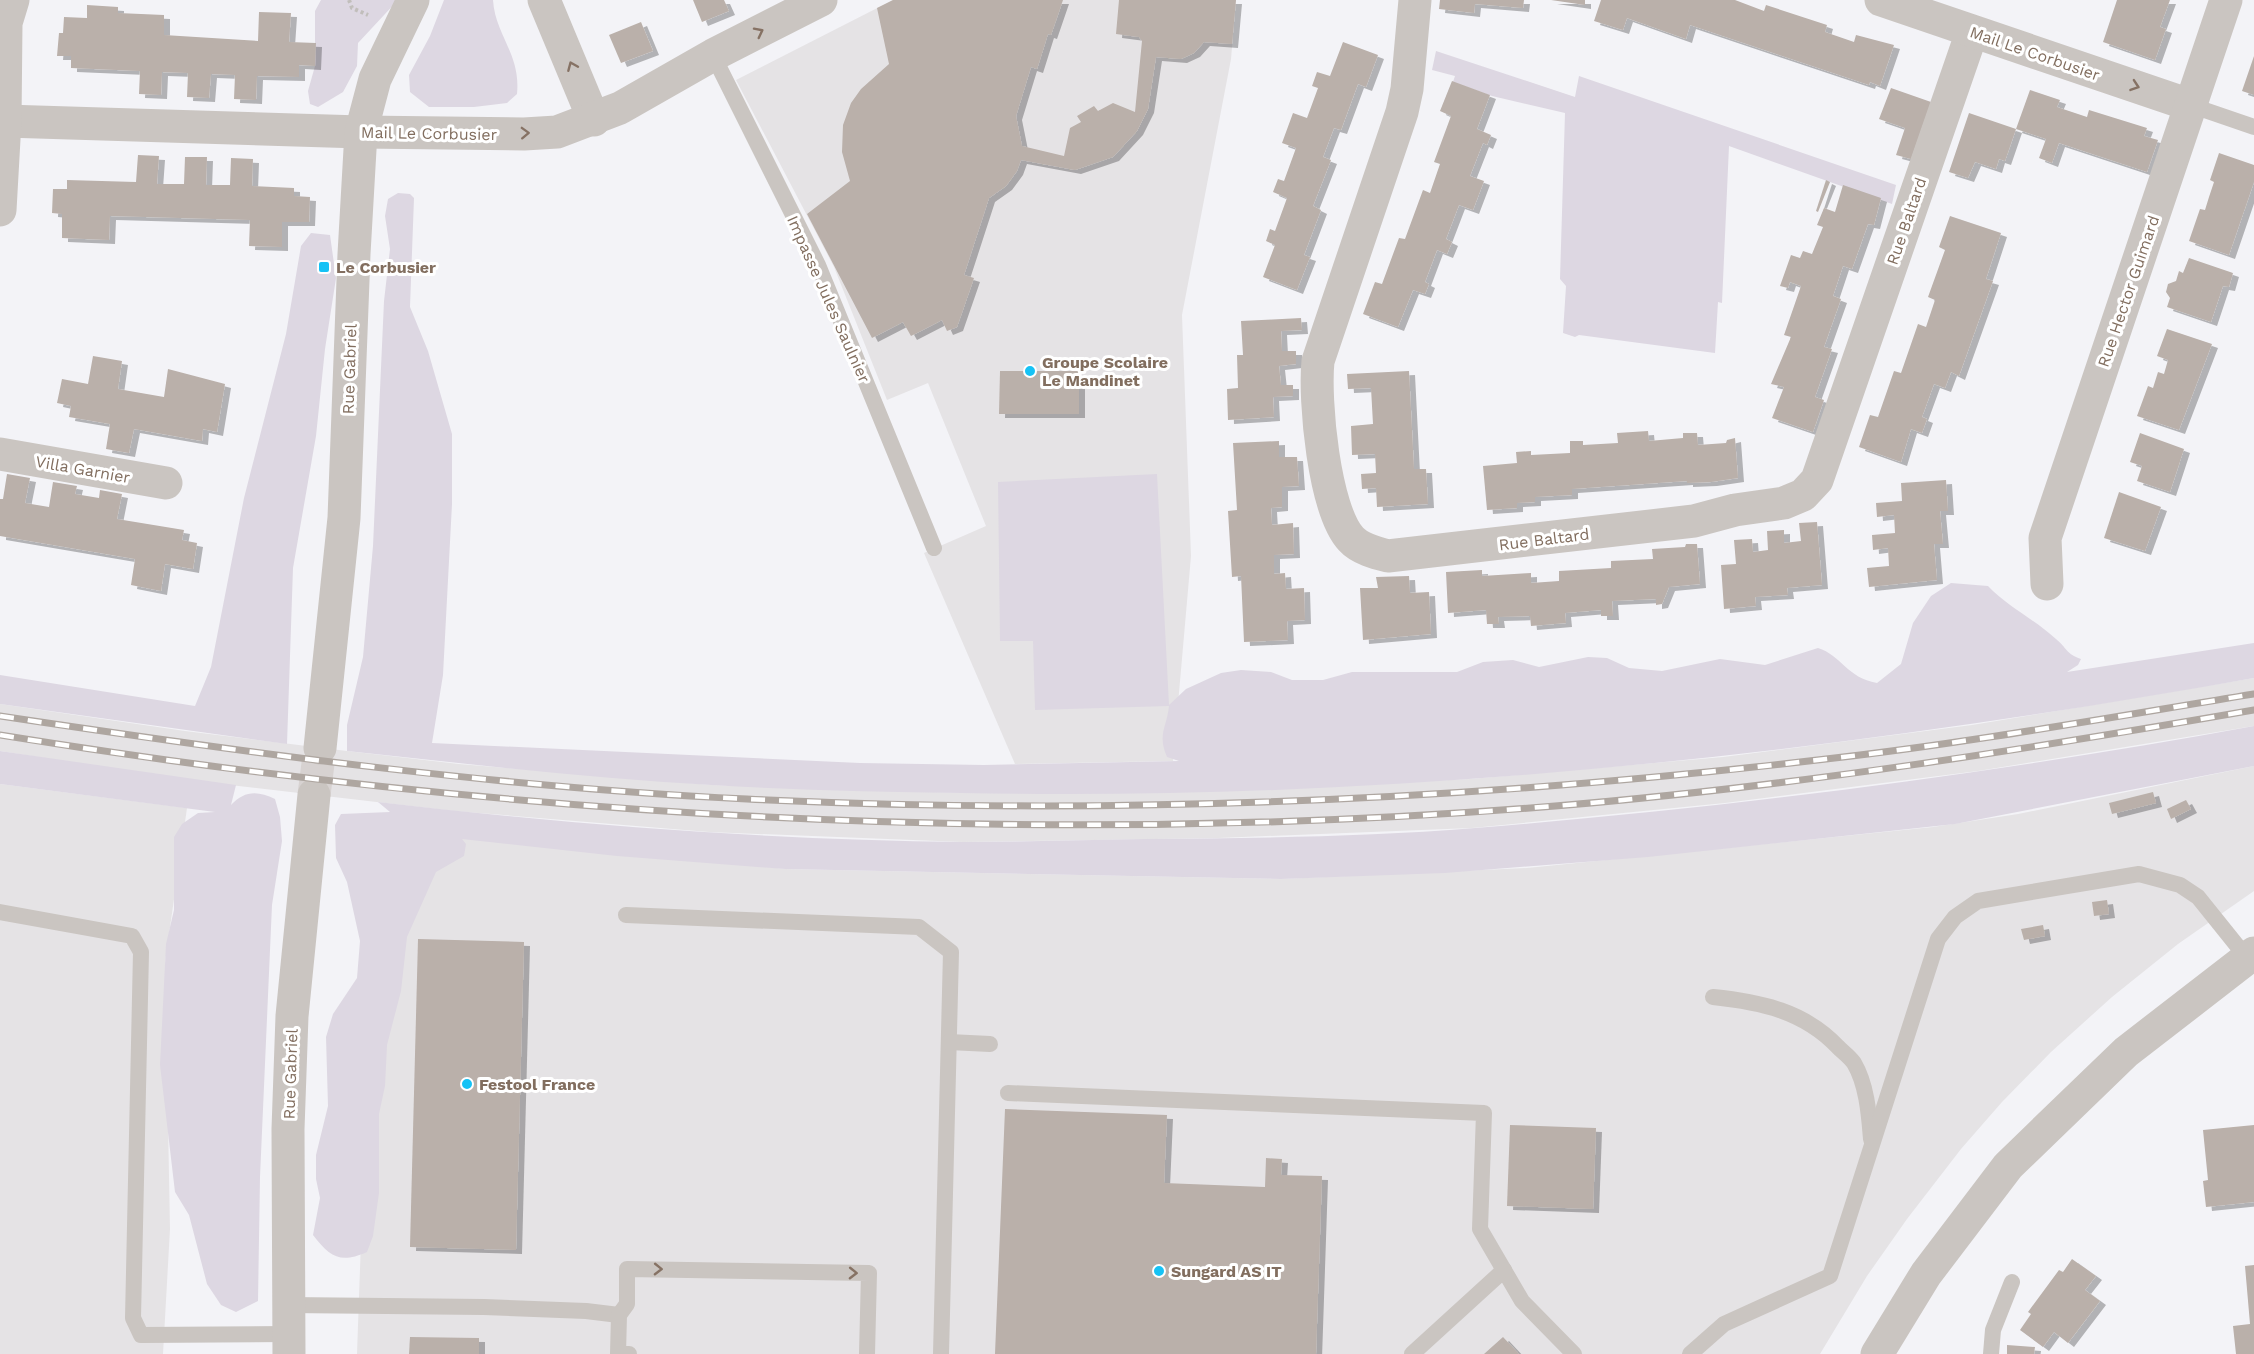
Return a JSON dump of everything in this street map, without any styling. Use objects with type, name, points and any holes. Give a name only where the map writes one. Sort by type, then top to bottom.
[{"type":"street","points":[[0,210],[5,121],[6,23],[13,0]]},
{"type":"street","name":"Rue Gabriel","points":[[320,748],[344,518],[361,132],[375,79],[413,0]]},
{"type":"street","points":[[544,0],[594,120]]},
{"type":"street","name":"Mail Le Corbusier","points":[[5,121],[361,132],[524,134],[557,132],[594,120],[620,108],[713,55],[820,0]]},
{"type":"street","name":"Rue Baltard","points":[[1415,0],[1407,89],[1402,112],[1318,361],[1316,378],[1327,479],[1338,520],[1352,540],[1371,551],[1389,556],[1694,521],[1735,510],[1784,503],[1803,495],[1817,480],[1972,32]]},
{"type":"street","name":"Mail Le Corbusier","points":[[1881,0],[1917,6],[1972,32],[2190,105]]},
{"type":"street","name":"Rue Hector Guimard","points":[[2047,584],[2045,537],[2226,0]]},
{"type":"street","name":"Villa Garnier","points":[[0,454],[166,483]]},
{"type":"street","name":"Rue Gabriel","points":[[289,1331],[288,1129],[292,1016],[314,795]]},
{"type":"street","points":[[1877,1354],[1926,1274],[2008,1166],[2126,1052],[2250,956]]},
{"type":"lane","name":"Impasse Jules Saulnier","points":[[713,55],[818,265],[934,548]]},
{"type":"lane","points":[[2190,105],[2254,127]]},
{"type":"lane","points":[[1689,1354],[1724,1324],[1830,1276],[1938,939],[1955,916],[1978,901],[2139,874],[2180,885],[2198,897],[2250,956]]},
{"type":"lane","points":[[0,912],[132,936],[141,952],[133,1318],[141,1335],[289,1331],[484,1307],[586,1311],[619,1316]]},
{"type":"lane","points":[[626,915],[919,927],[951,952],[941,1354]]},
{"type":"lane","points":[[1713,998],[1755,1001],[1787,1011],[1824,1032],[1854,1064],[1867,1104],[1872,1146]]},
{"type":"lane","points":[[949,1042],[990,1044]]},
{"type":"lane","points":[[1008,1093],[1484,1113],[1480,1229],[1522,1301],[1574,1354]]},
{"type":"lane","points":[[629,1354],[618,1354],[619,1316],[627,1304],[627,1269],[869,1273],[867,1354]]},
{"type":"lane","points":[[1412,1354],[1504,1270]]},
{"type":"lane","points":[[1991,1354],[1993,1330],[2012,1282]]},
{"type":"shaded area","points":[[321,0],[398,0],[358,43],[357,66],[343,92],[318,107],[310,104],[308,91],[315,66],[315,11]]},
{"type":"shaded area","points":[[444,0],[493,0],[498,24],[512,56],[517,80],[517,94],[507,103],[474,107],[429,107],[410,92],[409,75],[430,36]]},
{"type":"shaded area","name":"Groupe Scolaire Le Mandinet","points":[[893,0],[1236,0],[1231,59],[1182,315],[1191,556],[1173,761],[1015,764],[924,553],[986,526],[928,383],[887,400],[834,267],[736,80]]},
{"type":"shaded area","points":[[1436,51],[1575,97],[1579,76],[1896,185],[1892,204],[1729,146],[1722,303],[1718,302],[1715,353],[1579,335],[1575,337],[1563,333],[1566,286],[1560,279],[1565,113],[1492,96],[1453,82],[1455,76],[1432,70]]},
{"type":"shaded area","points":[[398,193],[410,194],[414,198],[410,307],[428,351],[452,434],[452,504],[443,675],[432,743],[860,763],[984,765],[1179,761],[1167,757],[1164,749],[1163,736],[1169,706],[1035,710],[1033,641],[1000,641],[998,482],[1157,474],[1169,705],[1186,689],[1221,673],[1241,670],[1271,672],[1292,680],[1323,680],[1352,672],[1457,672],[1483,662],[1513,660],[1539,667],[1588,657],[1607,658],[1629,668],[1662,671],[1720,659],[1765,665],[1818,648],[1833,656],[1851,672],[1877,683],[1901,664],[1913,623],[1931,596],[1951,583],[1988,586],[2048,632],[2069,653],[2081,659],[2078,665],[2067,672],[2254,643],[2254,678],[2094,705],[1772,750],[1448,781],[1286,790],[1123,794],[930,793],[773,788],[574,775],[347,751],[347,725],[363,657],[373,546],[384,301],[390,249],[385,216],[388,199]]},
{"type":"shaded area","points":[[311,233],[330,235],[336,278],[325,349],[316,436],[293,568],[287,744],[0,704],[0,675],[195,706],[211,667],[244,498],[286,334],[301,246]]},
{"type":"shaded area","points":[[2254,678],[2254,726],[1978,771],[1725,803],[1472,828],[1218,838],[963,842],[709,832],[454,811],[178,779],[0,751],[0,704],[185,731],[459,764],[712,785],[965,793],[1218,791],[1470,779],[1723,757],[1972,725]]},
{"type":"shaded area","points":[[2254,726],[2254,766],[1955,824],[1648,857],[1445,873],[1281,879],[785,869],[617,856],[462,839],[466,844],[464,856],[436,872],[407,937],[401,991],[387,1045],[385,1086],[379,1114],[379,1193],[373,1236],[367,1252],[350,1258],[336,1256],[325,1249],[313,1235],[320,1198],[316,1179],[316,1155],[328,1106],[326,1037],[333,1014],[357,978],[360,941],[347,882],[336,858],[335,825],[341,814],[390,812],[378,802],[524,818],[671,830],[891,841],[1009,842],[1351,835],[1573,820],[1768,799],[2060,759]]},
{"type":"shaded area","points":[[0,751],[236,785],[231,805],[251,793],[275,799],[280,817],[282,841],[272,905],[260,1177],[258,1301],[236,1312],[221,1305],[207,1284],[189,1215],[175,1192],[160,1065],[166,944],[174,910],[174,837],[182,824],[198,813],[215,812],[0,784]]},
{"type":"shaded area","points":[[2254,766],[2254,891],[2178,944],[2112,997],[2051,1052],[2002,1102],[1961,1149],[1907,1219],[1867,1276],[1820,1354],[357,1354],[363,1184],[414,823],[785,869],[1281,879],[1527,868],[1933,827],[2018,814]]},
{"type":"shaded area","points":[[0,784],[187,808],[165,962],[170,1229],[163,1354],[0,1354]]},
{"type":"building","points":[[693,0],[724,0],[729,11],[702,22]]},
{"type":"building","points":[[893,0],[1063,0],[1051,35],[1048,34],[1037,69],[1031,67],[1016,116],[1022,146],[1064,156],[1070,128],[1081,122],[1077,116],[1094,106],[1098,111],[1113,103],[1135,112],[1142,41],[1139,37],[1116,34],[1119,0],[1236,0],[1232,44],[1204,42],[1194,53],[1181,59],[1156,57],[1148,109],[1137,131],[1113,157],[1075,170],[1021,160],[1017,171],[1006,186],[989,198],[964,275],[974,278],[957,327],[947,331],[942,320],[911,336],[903,322],[872,338],[807,214],[850,181],[842,152],[843,125],[851,103],[861,89],[889,64],[877,8]]},
{"type":"building","points":[[1440,0],[1524,0],[1523,8],[1475,4],[1474,13],[1439,9]]},
{"type":"building","points":[[1551,0],[1585,0],[1585,5]]},
{"type":"building","points":[[1601,0],[1735,0],[1764,11],[1766,5],[1827,25],[1825,32],[1854,42],[1856,35],[1894,45],[1880,86],[1870,82],[1869,85],[1690,25],[1686,39],[1627,18],[1623,30],[1594,21]]},
{"type":"building","points":[[2117,0],[2170,0],[2160,27],[2166,29],[2155,60],[2103,42]]},
{"type":"building","points":[[87,5],[118,7],[118,13],[164,15],[164,35],[258,41],[259,12],[291,13],[289,42],[316,43],[315,66],[299,65],[299,77],[257,76],[256,100],[234,99],[235,75],[211,74],[209,98],[187,97],[188,73],[162,72],[161,95],[139,94],[140,71],[71,68],[71,56],[57,56],[59,33],[63,33],[64,17],[87,18]]},
{"type":"building","points":[[641,22],[653,51],[621,63],[609,35]]},
{"type":"building","points":[[1343,42],[1378,55],[1366,87],[1358,84],[1341,130],[1334,128],[1323,157],[1331,160],[1313,206],[1321,210],[1304,255],[1310,257],[1297,290],[1263,277],[1275,245],[1266,241],[1270,229],[1275,231],[1287,198],[1273,192],[1278,179],[1284,181],[1296,148],[1282,143],[1293,113],[1307,118],[1318,88],[1312,86],[1317,72],[1330,76]]},
{"type":"building","points":[[2254,56],[2254,95],[2242,91]]},
{"type":"building","points":[[1452,81],[1490,95],[1477,129],[1491,135],[1487,145],[1483,143],[1470,176],[1484,181],[1473,210],[1459,205],[1446,239],[1452,242],[1447,254],[1437,250],[1425,282],[1429,284],[1425,294],[1413,290],[1398,327],[1363,314],[1375,282],[1382,284],[1399,238],[1405,239],[1423,190],[1430,193],[1440,164],[1434,162],[1451,116],[1440,111]]},
{"type":"building","points":[[1891,88],[1931,102],[1911,159],[1896,155],[1905,128],[1879,119]]},
{"type":"building","points":[[2030,90],[2060,100],[2057,107],[2087,117],[2089,110],[2147,128],[2144,136],[2158,140],[2147,172],[2059,143],[2052,163],[2039,158],[2046,139],[2016,129]]},
{"type":"building","points":[[1969,113],[2016,129],[2005,161],[1999,159],[1996,169],[1975,162],[1968,178],[1949,172]]},
{"type":"building","points":[[2219,153],[2254,165],[2254,182],[2229,255],[2189,241],[2200,209],[2205,210],[2214,182],[2210,180]]},
{"type":"building","points":[[138,155],[159,156],[157,184],[184,184],[185,157],[207,157],[206,185],[230,185],[231,158],[253,159],[252,186],[294,188],[294,196],[310,197],[309,222],[282,222],[282,247],[249,246],[250,220],[110,216],[109,240],[62,238],[62,214],[52,213],[53,189],[67,189],[67,180],[136,182]]},
{"type":"building","points":[[1826,180],[1830,182],[1818,212],[1816,211]]},
{"type":"building","points":[[1843,185],[1881,198],[1874,225],[1868,224],[1852,269],[1843,266],[1833,296],[1841,299],[1824,347],[1832,349],[1815,397],[1824,400],[1813,432],[1772,418],[1784,387],[1771,384],[1791,337],[1784,335],[1801,286],[1790,282],[1788,288],[1780,286],[1791,255],[1800,258],[1803,251],[1812,254],[1823,227],[1817,225],[1824,208],[1835,212]]},
{"type":"building","points":[[1950,216],[2001,233],[1986,279],[1993,281],[1959,376],[1951,372],[1945,388],[1934,384],[1922,417],[1927,419],[1922,433],[1911,429],[1901,462],[1859,447],[1870,415],[1878,417],[1894,371],[1901,373],[1918,324],[1926,327],[1935,300],[1928,297],[1945,250],[1939,247]]},
{"type":"building","points":[[2189,258],[2233,273],[2229,287],[2223,286],[2211,322],[2167,307],[2170,298],[2166,292],[2168,284],[2176,281],[2179,271],[2183,273]]},
{"type":"building","points":[[1301,318],[1302,330],[1281,331],[1282,351],[1296,351],[1296,364],[1279,366],[1281,385],[1293,385],[1293,396],[1273,397],[1274,417],[1228,420],[1227,389],[1238,388],[1237,355],[1243,355],[1241,321]]},
{"type":"building","points":[[2167,329],[2212,344],[2179,430],[2137,416],[2148,386],[2153,388],[2158,372],[2164,374],[2168,360],[2157,356]]},
{"type":"building","points":[[93,356],[122,361],[118,389],[164,397],[168,369],[225,384],[217,432],[203,429],[202,441],[134,429],[129,453],[106,449],[110,424],[69,417],[71,406],[57,403],[62,379],[88,384]]},
{"type":"building","points":[[1000,371],[1079,371],[1079,414],[999,414]]},
{"type":"building","points":[[1409,371],[1414,469],[1426,469],[1428,504],[1377,507],[1376,488],[1362,489],[1361,474],[1376,473],[1375,454],[1352,455],[1351,426],[1373,424],[1371,388],[1348,389],[1347,374]]},
{"type":"building","points":[[1648,431],[1649,441],[1683,438],[1683,433],[1697,433],[1698,445],[1726,443],[1727,440],[1735,438],[1738,478],[1711,482],[1687,483],[1687,481],[1572,489],[1572,495],[1535,497],[1535,502],[1517,503],[1517,508],[1487,510],[1483,466],[1517,463],[1516,452],[1531,451],[1531,455],[1570,453],[1570,441],[1583,441],[1583,445],[1618,443],[1617,433]]},
{"type":"building","points":[[2140,433],[2184,449],[2170,492],[2137,481],[2142,466],[2130,462]]},
{"type":"building","points":[[1279,441],[1279,457],[1297,457],[1299,486],[1282,487],[1282,507],[1271,508],[1272,525],[1293,523],[1294,554],[1274,555],[1274,574],[1285,573],[1286,589],[1304,588],[1305,620],[1287,621],[1288,640],[1244,642],[1241,576],[1232,577],[1228,511],[1237,510],[1233,443]]},
{"type":"building","points":[[7,474],[30,478],[25,503],[49,507],[53,482],[77,486],[75,494],[99,498],[100,490],[122,494],[117,519],[184,530],[182,540],[197,543],[193,569],[165,564],[161,591],[131,585],[135,559],[0,536],[0,499],[3,499]]},
{"type":"building","points":[[1946,480],[1948,511],[1940,511],[1943,544],[1934,544],[1937,580],[1869,587],[1867,568],[1889,566],[1888,548],[1873,550],[1872,535],[1895,533],[1894,515],[1877,517],[1876,503],[1902,501],[1901,483]]},
{"type":"building","points":[[2119,492],[2161,507],[2145,551],[2104,538]]},
{"type":"building","points":[[1817,522],[1822,585],[1787,588],[1788,595],[1755,597],[1756,606],[1724,609],[1721,565],[1736,564],[1734,540],[1752,539],[1753,552],[1768,550],[1767,531],[1784,530],[1784,543],[1801,541],[1799,523]]},
{"type":"building","points":[[1686,544],[1697,544],[1700,584],[1669,587],[1662,604],[1656,605],[1656,599],[1612,601],[1613,616],[1601,616],[1601,610],[1565,613],[1566,623],[1531,626],[1530,616],[1498,617],[1499,624],[1487,624],[1486,610],[1448,613],[1446,572],[1482,570],[1482,576],[1531,573],[1531,583],[1559,581],[1559,571],[1611,568],[1611,561],[1653,559],[1652,549],[1685,547]]},
{"type":"building","points":[[1409,576],[1410,593],[1429,592],[1431,634],[1363,640],[1360,588],[1378,588],[1376,577]]},
{"type":"building","points":[[2153,792],[2156,803],[2112,814],[2109,803]]},
{"type":"building","points":[[2186,800],[2191,809],[2171,819],[2167,809]]},
{"type":"building","points":[[2107,900],[2109,914],[2094,916],[2092,902]]},
{"type":"building","points":[[2043,925],[2045,936],[2024,940],[2021,929]]},
{"type":"building","name":"Festool France","points":[[418,939],[524,942],[516,1250],[410,1247]]},
{"type":"building","name":"Sungard AS IT","points":[[1005,1109],[1167,1115],[1164,1183],[1265,1187],[1266,1158],[1282,1159],[1281,1175],[1322,1176],[1316,1354],[995,1354]]},
{"type":"building","points":[[1510,1125],[1596,1128],[1593,1209],[1507,1206]]},
{"type":"building","points":[[2254,1125],[2254,1202],[2206,1207],[2203,1181],[2208,1180],[2203,1130]]},
{"type":"building","points":[[2072,1259],[2096,1276],[2085,1290],[2100,1301],[2068,1343],[2054,1332],[2043,1347],[2020,1330],[2031,1314],[2028,1312],[2059,1270],[2063,1272]]},
{"type":"building","points":[[2254,1265],[2254,1354],[2236,1354],[2233,1326],[2250,1324],[2245,1266]]},
{"type":"building","points":[[410,1337],[479,1338],[479,1354],[409,1354]]},
{"type":"building","points":[[1503,1337],[1519,1354],[1484,1354]]},
{"type":"building","points":[[2007,1345],[2035,1347],[2034,1354],[2007,1354]]},
{"type":"tunnel","points":[[314,795],[320,748]]},
{"type":"railway","points":[[0,716],[372,767],[653,794],[882,804],[1152,805],[1422,795],[1692,773],[1933,745],[2254,694]]},
{"type":"railway","points":[[0,735],[193,764],[387,787],[581,805],[775,817],[970,824],[1165,824],[1360,818],[1555,806],[1730,789],[1905,766],[2254,710]]},
{"type":"place","name":"Le Corbusier","points":[[324,267]]},
{"type":"place","name":"Groupe Scolaire Le Mandinet","points":[[1030,371]]},
{"type":"place","name":"Festool France","points":[[467,1084]]},
{"type":"place","name":"Sungard AS IT","points":[[1159,1271]]}]
